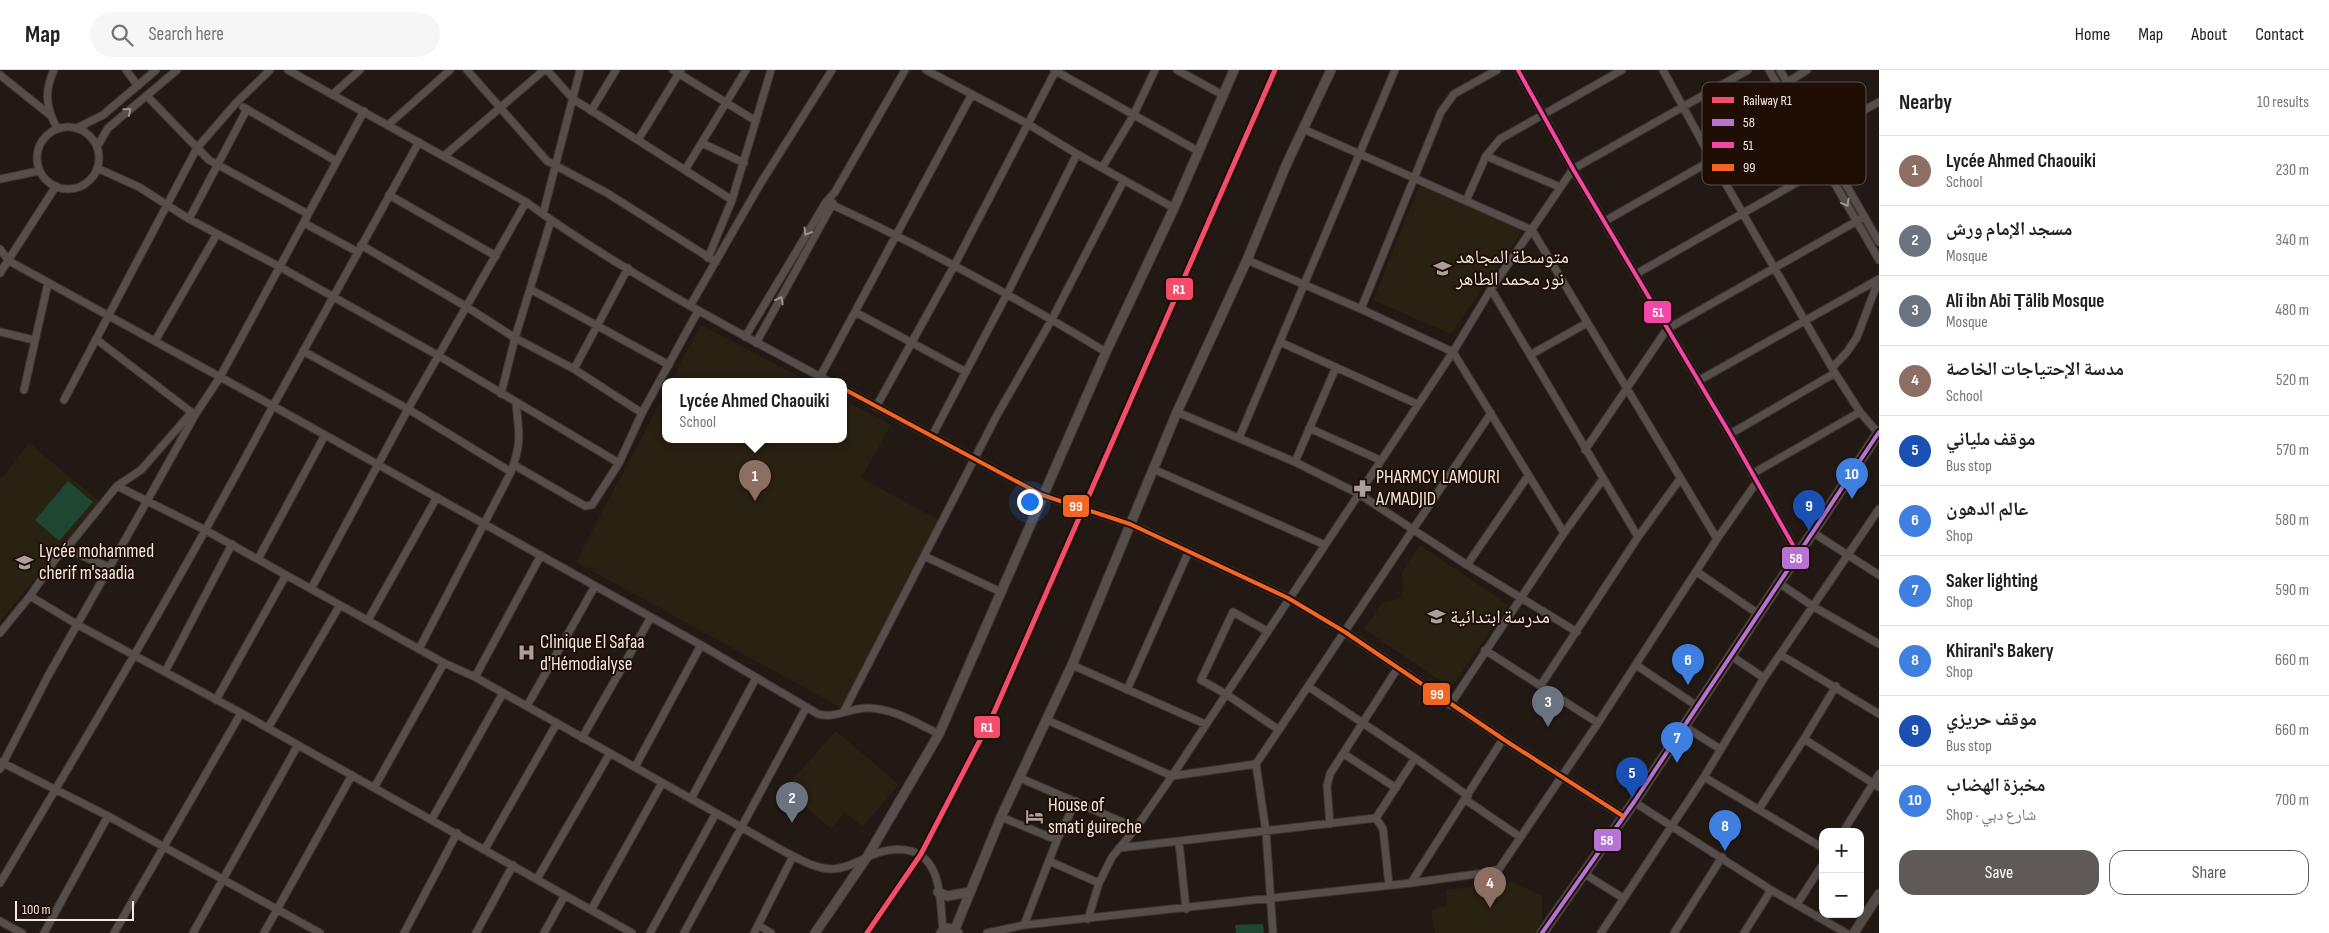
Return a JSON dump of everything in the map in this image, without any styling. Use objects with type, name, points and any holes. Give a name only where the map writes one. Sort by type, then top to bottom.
[{"type":"main road","points":[[1542,933],[1634,802],[1757,613],[1879,433]]},
{"type":"street","points":[[45,70],[50,81]]},
{"type":"street","points":[[54,70],[46,96],[50,115],[57,128]]},
{"type":"street","points":[[126,70],[138,86]]},
{"type":"street","points":[[77,128],[103,115],[156,70]]},
{"type":"street","points":[[97,147],[108,128],[176,70]]},
{"type":"street","points":[[64,400],[197,148],[236,103],[270,70]]},
{"type":"street","points":[[288,70],[526,202],[551,220],[698,311],[820,377],[972,94]]},
{"type":"street","points":[[333,94],[360,70]]},
{"type":"street","points":[[388,125],[450,70]]},
{"type":"street","points":[[466,70],[543,157],[607,193],[716,262]]},
{"type":"street","points":[[444,156],[545,70],[573,99],[732,200]]},
{"type":"street","points":[[543,214],[580,70]]},
{"type":"street","points":[[591,110],[616,70]]},
{"type":"street","points":[[685,170],[746,70]]},
{"type":"street","points":[[708,258],[732,200],[771,70]]},
{"type":"street","points":[[690,306],[762,181],[832,70]]},
{"type":"street","points":[[745,337],[826,202],[835,192],[905,70]]},
{"type":"street","points":[[926,70],[1028,124],[1077,154],[1174,208]]},
{"type":"street","points":[[876,407],[954,266],[1055,70],[1198,151]]},
{"type":"street","points":[[1102,168],[1134,116],[1155,70]]},
{"type":"street","points":[[1177,70],[1223,95]]},
{"type":"street","points":[[815,933],[867,858],[939,734],[1042,496],[1106,352],[1174,208],[1234,70]]},
{"type":"street","points":[[117,486],[232,544],[444,663],[475,677],[793,856],[815,866],[829,869],[843,868],[886,850],[896,849],[921,854],[934,869],[942,932],[948,928],[956,931],[970,892],[1002,817],[1072,665],[1177,412],[1248,260],[1330,70]]},
{"type":"street","points":[[1238,438],[1305,285],[1359,152],[1396,70]]},
{"type":"street","points":[[1361,308],[1432,130],[1448,100],[1462,89],[1497,70]]},
{"type":"street","points":[[1518,70],[1573,169],[1606,221],[1798,554]]},
{"type":"street","points":[[1466,201],[1486,156],[1500,139],[1622,70]]},
{"type":"street","points":[[1663,70],[1702,141]]},
{"type":"street","points":[[1727,82],[1748,70]]},
{"type":"street","points":[[1769,70],[1776,82]]},
{"type":"street","points":[[1780,70],[1788,82],[1807,70]]},
{"type":"street","points":[[638,140],[678,71],[756,121]]},
{"type":"street","points":[[0,75],[50,115]]},
{"type":"street","points":[[147,96],[197,148],[217,164],[308,214]]},
{"type":"street","points":[[1088,920],[1099,883],[1112,857],[1136,828],[1172,776],[1288,598],[1453,352],[1491,289],[1573,169],[1702,97]]},
{"type":"street","points":[[1866,109],[1879,102]]},
{"type":"street","points":[[236,103],[336,162]]},
{"type":"street","points":[[189,219],[247,109]]},
{"type":"street","points":[[320,933],[108,816],[1,765],[48,676],[194,414],[220,377],[364,111]]},
{"type":"street","points":[[67,126],[77,128],[93,139],[99,158],[97,168],[85,184],[66,189],[46,180],[40,171],[37,156],[41,141],[48,133],[57,128],[67,126]]},
{"type":"street","points":[[1303,129],[1359,152],[1532,230],[1717,539]]},
{"type":"street","points":[[0,883],[207,531],[273,406],[419,142]]},
{"type":"street","points":[[702,143],[744,163]]},
{"type":"street","points":[[932,436],[1007,294],[1077,154]]},
{"type":"street","points":[[1486,156],[1560,187]]},
{"type":"street","points":[[1606,221],[1702,166]]},
{"type":"street","points":[[97,168],[139,187],[189,219],[280,267],[332,298],[439,356],[516,404],[619,463]]},
{"type":"street","points":[[0,179],[40,171]]},
{"type":"street","points":[[844,711],[1012,388],[1052,319],[1124,180]]},
{"type":"street","points":[[1727,185],[1833,371],[1860,412],[1879,433]]},
{"type":"street","points":[[1636,274],[1793,185]]},
{"type":"street","points":[[1834,185],[1879,260]]},
{"type":"street","points":[[1847,185],[1879,242]]},
{"type":"street","points":[[0,273],[56,186]]},
{"type":"street","points":[[756,343],[833,205],[835,192]]},
{"type":"street","points":[[389,195],[496,256]]},
{"type":"street","points":[[311,589],[408,409],[526,202]]},
{"type":"street","points":[[826,202],[897,235],[1052,319],[1106,352]]},
{"type":"street","points":[[1586,450],[1667,329],[1864,217]]},
{"type":"street","points":[[501,394],[515,338],[551,220]]},
{"type":"street","points":[[304,223],[360,249],[467,307],[515,338],[574,369],[642,413]]},
{"type":"street","points":[[154,341],[217,234]]},
{"type":"street","points":[[0,249],[9,261],[541,555],[701,645],[806,708],[823,716],[844,711],[879,708],[905,717],[939,734]]},
{"type":"street","points":[[1248,260],[1361,308],[1453,352],[1564,533]]},
{"type":"street","points":[[574,369],[628,268]]},
{"type":"street","points":[[783,273],[792,278]]},
{"type":"street","points":[[1698,381],[1879,279]]},
{"type":"street","points":[[1730,434],[1833,371],[1857,337],[1879,279]]},
{"type":"street","points":[[24,390],[48,283]]},
{"type":"street","points":[[530,289],[669,365]]},
{"type":"street","points":[[1491,289],[1638,537]]},
{"type":"street","points":[[303,351],[512,469],[588,506],[592,505],[619,463],[642,413],[698,311]]},
{"type":"street","points":[[855,312],[966,372]]},
{"type":"street","points":[[1530,355],[1587,323]]},
{"type":"street","points":[[0,332],[34,340]]},
{"type":"street","points":[[96,339],[194,414]]},
{"type":"street","points":[[1280,342],[1417,404]]},
{"type":"street","points":[[1295,462],[1336,367]]},
{"type":"street","points":[[847,391],[1042,496],[1130,524],[1288,598],[1345,632],[1503,740],[1624,816]]},
{"type":"street","points":[[419,649],[512,469],[519,450],[520,440],[516,404]]},
{"type":"street","points":[[1177,412],[1295,462],[1359,494],[1467,565],[1577,632]]},
{"type":"street","points":[[1752,474],[1860,412]]},
{"type":"street","points":[[0,633],[30,596],[57,557],[66,549],[117,486],[141,470],[194,414]]},
{"type":"street","points":[[1273,933],[1266,832],[1256,764],[1491,414]]},
{"type":"street","points":[[1310,428],[1380,460]]},
{"type":"street","points":[[258,559],[325,435]]},
{"type":"street","points":[[1153,469],[1325,545]]},
{"type":"street","points":[[1467,565],[1528,476]]},
{"type":"street","points":[[1541,685],[1638,537],[1680,478]]},
{"type":"street","points":[[1450,704],[1564,533],[1603,479]]},
{"type":"street","points":[[986,933],[1024,925],[1088,920],[1494,872],[1504,863],[1562,778],[1717,539],[1756,483]]},
{"type":"street","points":[[368,620],[436,497]]},
{"type":"street","points":[[1601,933],[1704,777],[1764,678],[1879,509]]},
{"type":"street","points":[[1812,532],[1879,575]]},
{"type":"street","points":[[165,672],[232,544]]},
{"type":"street","points":[[66,549],[109,567]]},
{"type":"street","points":[[1128,690],[1189,551]]},
{"type":"street","points":[[475,677],[541,555]]},
{"type":"street","points":[[924,556],[1001,592]]},
{"type":"street","points":[[1697,572],[1757,613]]},
{"type":"street","points":[[216,700],[286,575]]},
{"type":"street","points":[[1779,583],[1814,607],[1879,644]]},
{"type":"street","points":[[527,706],[595,586]]},
{"type":"street","points":[[30,596],[78,625],[457,833],[632,933]]},
{"type":"street","points":[[268,728],[340,605]]},
{"type":"street","points":[[1267,631],[1233,612],[1202,680],[1279,730]]},
{"type":"street","points":[[582,738],[651,617]]},
{"type":"street","points":[[635,768],[701,645]]},
{"type":"street","points":[[1485,650],[1598,723]]},
{"type":"street","points":[[1730,655],[1764,678]]},
{"type":"street","points":[[1781,655],[1836,686],[1879,714]]},
{"type":"street","points":[[374,788],[444,663]]},
{"type":"street","points":[[1072,665],[1205,724]]},
{"type":"street","points":[[1636,665],[1697,706]]},
{"type":"street","points":[[1330,824],[1327,794],[1328,780],[1397,669]]},
{"type":"street","points":[[691,799],[756,678]]},
{"type":"street","points":[[1759,809],[1836,686]]},
{"type":"street","points":[[1309,687],[1415,758],[1520,837]]},
{"type":"street","points":[[432,820],[503,693]]},
{"type":"street","points":[[687,932],[806,708]]},
{"type":"street","points":[[114,933],[241,713]]},
{"type":"street","points":[[1047,720],[1172,776],[1256,764]]},
{"type":"street","points":[[484,849],[557,723]]},
{"type":"street","points":[[1684,726],[1720,749]]},
{"type":"street","points":[[1804,739],[1876,785]]},
{"type":"street","points":[[1411,883],[1503,740]]},
{"type":"street","points":[[193,933],[298,745]]},
{"type":"street","points":[[537,879],[610,753]]},
{"type":"street","points":[[1344,754],[1396,788]]},
{"type":"street","points":[[1119,848],[1376,818],[1415,758]]},
{"type":"street","points":[[1846,828],[1876,785],[1879,774]]},
{"type":"street","points":[[264,933],[352,775]]},
{"type":"street","points":[[1704,777],[1819,846]]},
{"type":"street","points":[[1020,778],[1136,828]]},
{"type":"street","points":[[591,910],[662,783]]},
{"type":"street","points":[[1024,925],[1057,840],[1076,802]]},
{"type":"street","points":[[1634,802],[1771,890],[1846,933]]},
{"type":"street","points":[[650,933],[716,813]]},
{"type":"street","points":[[44,933],[108,816]]},
{"type":"street","points":[[1002,817],[1057,840]]},
{"type":"street","points":[[1376,818],[1383,828],[1388,885]]},
{"type":"street","points":[[404,933],[457,833]]},
{"type":"street","points":[[1179,842],[1186,908]]},
{"type":"street","points":[[754,933],[793,856]]},
{"type":"street","points":[[1674,933],[1722,857]]},
{"type":"street","points":[[1049,861],[1099,883]]},
{"type":"street","points":[[476,933],[513,865]]},
{"type":"street","points":[[1797,904],[1819,870]]},
{"type":"street","points":[[1583,873],[1623,898]]},
{"type":"street","points":[[1744,933],[1771,890]]},
{"type":"street","points":[[938,892],[948,896],[970,892]]},
{"type":"street","points":[[1854,933],[1879,894]]},
{"type":"street","points":[[544,933],[565,895]]},
{"type":"street","points":[[0,921],[22,933]]},
{"type":"street","points":[[758,925],[771,933]]},
{"type":"street","points":[[615,933],[619,926]]},
{"type":"shaded area","name":"متوسطة المجاهد نور محمد الطاهر","points":[[1420,185],[1518,227],[1520,231],[1519,236],[1451,334],[1373,300]]},
{"type":"shaded area","points":[[701,325],[802,378],[673,378]]},
{"type":"shaded area","points":[[662,399],[662,443],[847,443],[847,402],[891,425],[861,478],[944,523],[845,710],[576,562]]},
{"type":"shaded area","name":"Lycée mohammed cherif m'saadia","points":[[29,443],[99,501],[0,622],[0,476],[2,478]]},
{"type":"shaded area","name":"مدرسة ابتدائية","points":[[1420,545],[1508,605],[1451,688],[1364,629],[1383,602],[1398,599],[1404,591],[1401,574]]},
{"type":"shaded area","points":[[836,731],[899,785],[862,827],[845,812],[831,829],[785,788]]},
{"type":"shaded area","points":[[1512,882],[1542,896],[1542,920],[1535,933],[1435,933],[1431,910],[1447,906],[1446,890]]},
{"type":"green space","points":[[68,481],[93,502],[59,541],[35,520]]},
{"type":"green space","points":[[1263,924],[1264,933],[1236,933],[1235,925]]},
{"type":"rail line","name":"R1","points":[[867,933],[921,854],[992,717],[1275,70]]},
{"type":"transit line","name":"51","points":[[1518,70],[1573,169],[1730,434],[1798,554]]},
{"type":"transit line","name":"99","points":[[847,391],[1042,495],[1130,524],[1288,598],[1345,632],[1503,739],[1623,816]]},
{"type":"transit line","name":"58","points":[[1542,933],[1634,802],[1879,432]]},
{"type":"place","name":"متوسطة المجاهد نور محمد الطاهر","points":[[1442,268]]},
{"type":"place","name":"PHARMCY LAMOURI A/MADJID","points":[[1362,488]]},
{"type":"place","name":"مخبزة الهضاب","points":[[1852,499]]},
{"type":"place","name":"Lycée Ahmed Chaouiki","points":[[755,501]]},
{"type":"place","name":"موقف حريزي","points":[[1809,531]]},
{"type":"place","name":"Lycée mohammed cherif m'saadia","points":[[25,562]]},
{"type":"place","name":"مدرسة ابتدائية","points":[[1436,617]]},
{"type":"place","name":"Clinique El Safaa d'Hémodialyse","points":[[526,653]]},
{"type":"place","name":"عالم الدهون","points":[[1688,685]]},
{"type":"place","name":"Alī ibn Abī Ṭālib Mosque","points":[[1548,727]]},
{"type":"place","name":"Saker lighting","points":[[1677,763]]},
{"type":"place","name":"موقف ملياني","points":[[1632,798]]},
{"type":"place","name":"House of smati guireche","points":[[1034,816]]},
{"type":"place","name":"مسجد الإمام ورش","points":[[792,823]]},
{"type":"place","name":"Khirani's Bakery","points":[[1725,851]]},
{"type":"place","name":"مدسة الإحتياجات الخاصة","points":[[1490,908]]}]
